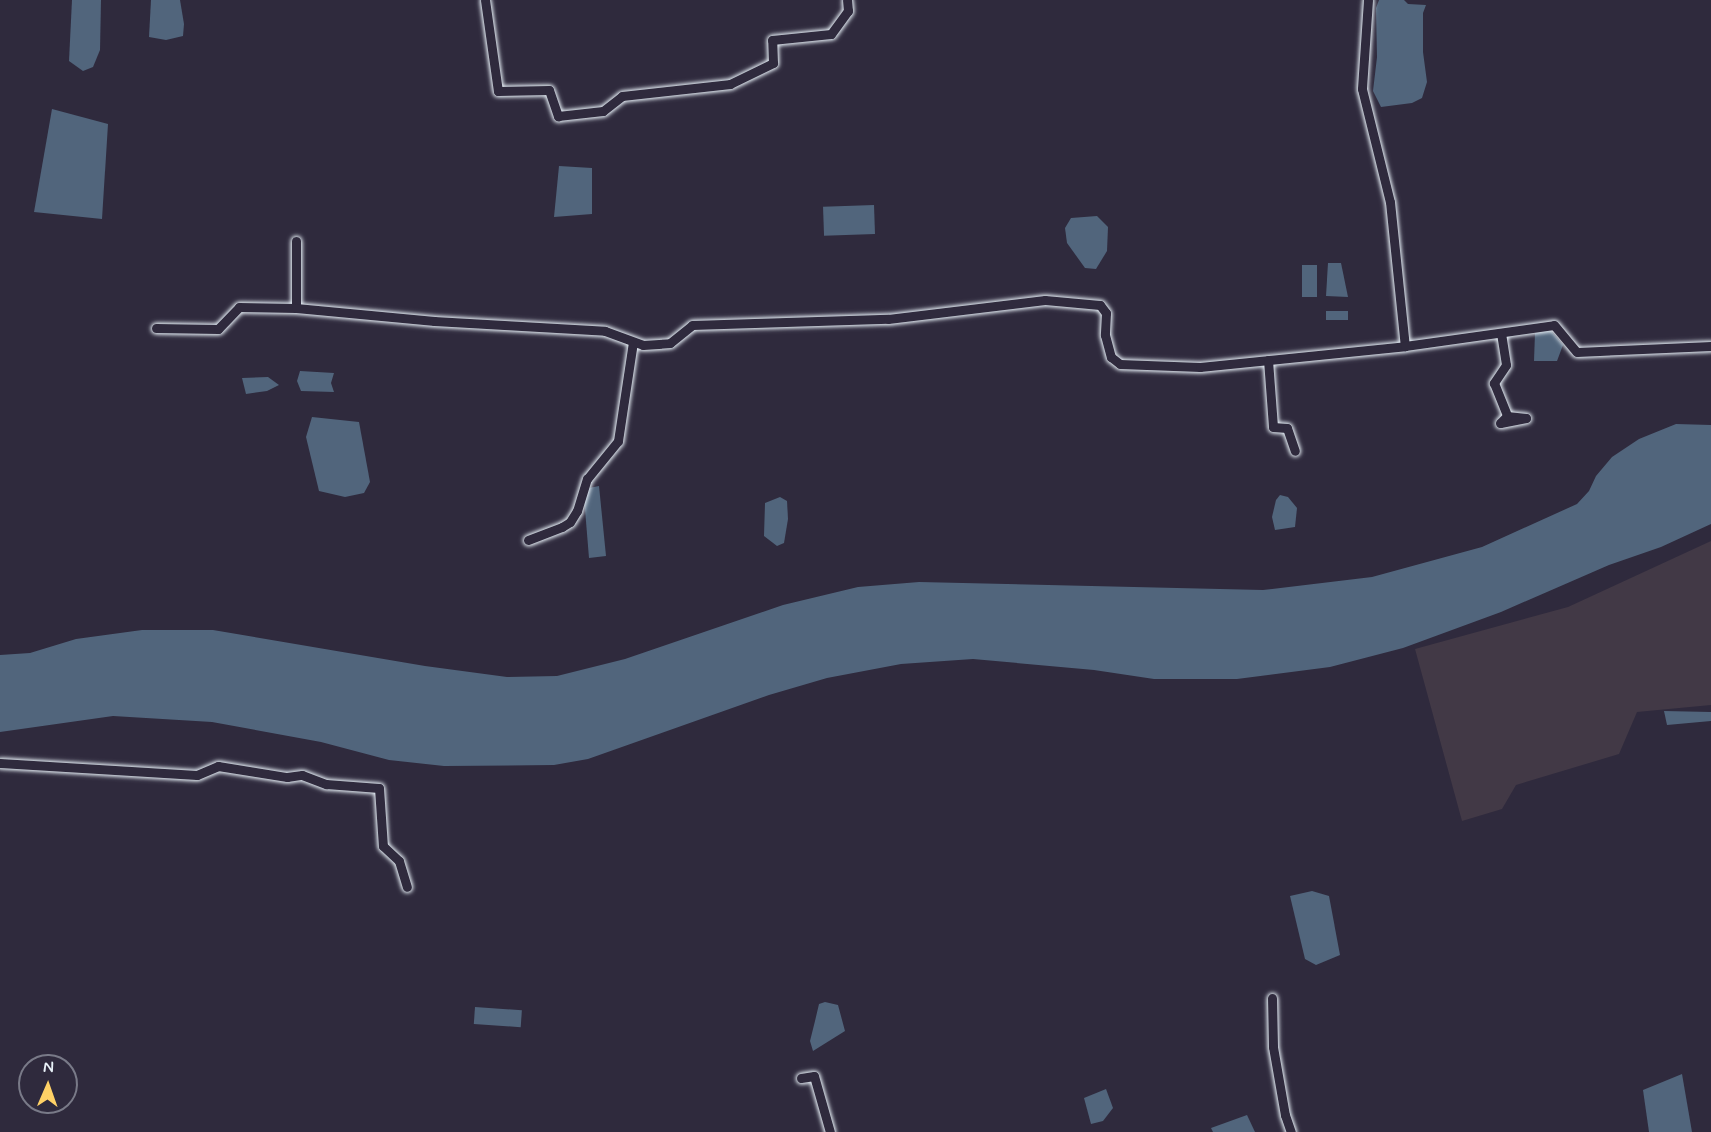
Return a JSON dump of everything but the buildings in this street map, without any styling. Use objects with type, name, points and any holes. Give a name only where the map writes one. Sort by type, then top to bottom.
[{"type":"street","points":[[485,0],[498,92],[549,90],[558,116],[603,111],[622,96],[729,84],[772,63],[772,40],[831,34],[848,10],[847,0]]},
{"type":"street","points":[[1368,0],[1362,89],[1390,202],[1406,346]]},
{"type":"street","points":[[296,241],[296,308]]},
{"type":"street","points":[[156,328],[218,329],[239,307],[296,308],[434,321],[605,332],[643,345],[666,344],[692,325],[888,319],[1045,300],[1100,305],[1106,313],[1105,335],[1112,357],[1120,364],[1200,367],[1353,349],[1406,346],[1554,325],[1577,352],[1625,355],[1711,346]]},
{"type":"street","points":[[1501,333],[1506,365],[1494,383],[1507,416]]},
{"type":"street","points":[[528,540],[570,522],[577,511],[587,479],[618,441],[633,342]]},
{"type":"street","points":[[1268,360],[1273,427],[1287,428],[1295,451]]},
{"type":"street","points":[[0,763],[197,775],[218,766],[286,777],[302,775],[326,784],[378,788],[383,846],[399,861],[407,887]]},
{"type":"street","points":[[1272,998],[1273,1047],[1279,1086],[1291,1132]]},
{"type":"street","points":[[801,1078],[814,1076],[830,1132]]},
{"type":"shaded area","points":[[1711,541],[1711,705],[1637,712],[1619,754],[1516,785],[1502,809],[1462,821],[1415,649],[1568,607]]},
{"type":"water","points":[[72,0],[101,0],[100,50],[93,67],[83,71],[69,61]]},
{"type":"water","points":[[151,0],[180,0],[184,24],[183,36],[166,40],[149,37]]},
{"type":"water","points":[[1379,0],[1404,0],[1408,4],[1426,5],[1423,13],[1423,52],[1427,82],[1422,98],[1412,103],[1381,107],[1373,91],[1377,57],[1376,8]]},
{"type":"water","points":[[52,109],[108,124],[102,219],[34,212]]},
{"type":"water","points":[[559,166],[592,168],[592,214],[554,217]]},
{"type":"water","points":[[874,205],[875,234],[824,236],[823,207]]},
{"type":"water","points":[[1097,216],[1108,227],[1107,251],[1096,269],[1085,268],[1067,243],[1065,228],[1071,218]]},
{"type":"water","points":[[1328,263],[1341,263],[1348,297],[1326,296]]},
{"type":"water","points":[[1302,265],[1317,265],[1317,297],[1302,297]]},
{"type":"water","points":[[1326,311],[1348,311],[1348,320],[1326,320]]},
{"type":"water","points":[[1550,330],[1563,345],[1557,361],[1534,361],[1535,333]]},
{"type":"water","points":[[300,371],[334,373],[331,383],[334,392],[301,391],[297,381]]},
{"type":"water","points":[[268,377],[279,385],[267,391],[246,394],[242,378]]},
{"type":"water","points":[[312,417],[359,422],[370,482],[364,493],[345,497],[319,491],[306,437]]},
{"type":"water","points":[[1676,424],[1711,425],[1711,524],[1661,547],[1609,565],[1501,612],[1403,648],[1330,667],[1237,679],[1154,679],[1094,670],[973,659],[901,664],[827,678],[769,695],[588,759],[554,765],[444,766],[389,760],[321,742],[212,722],[113,716],[0,732],[0,655],[30,653],[76,639],[142,630],[213,630],[425,666],[507,677],[557,676],[625,659],[783,605],[858,587],[919,582],[1263,590],[1372,577],[1482,547],[1577,504],[1589,491],[1596,476],[1612,457],[1639,439]]},
{"type":"water","points":[[599,486],[606,556],[589,558],[584,497],[589,488]]},
{"type":"water","points":[[1280,495],[1288,497],[1297,508],[1295,527],[1275,530],[1272,517],[1276,500]]},
{"type":"water","points":[[780,497],[787,501],[788,519],[784,543],[777,546],[764,536],[765,503]]},
{"type":"water","points":[[1664,711],[1711,712],[1711,721],[1667,725]]},
{"type":"water","points":[[1312,891],[1329,896],[1340,955],[1316,965],[1305,959],[1290,896]]},
{"type":"water","points":[[825,1002],[838,1005],[845,1031],[813,1051],[810,1041],[819,1004]]},
{"type":"water","points":[[475,1007],[522,1010],[521,1027],[474,1024]]},
{"type":"water","points":[[1682,1074],[1692,1132],[1649,1132],[1643,1090]]},
{"type":"water","points":[[1106,1089],[1113,1108],[1103,1121],[1091,1124],[1084,1098]]},
{"type":"water","points":[[1247,1115],[1255,1132],[1213,1132],[1211,1128]]}]
